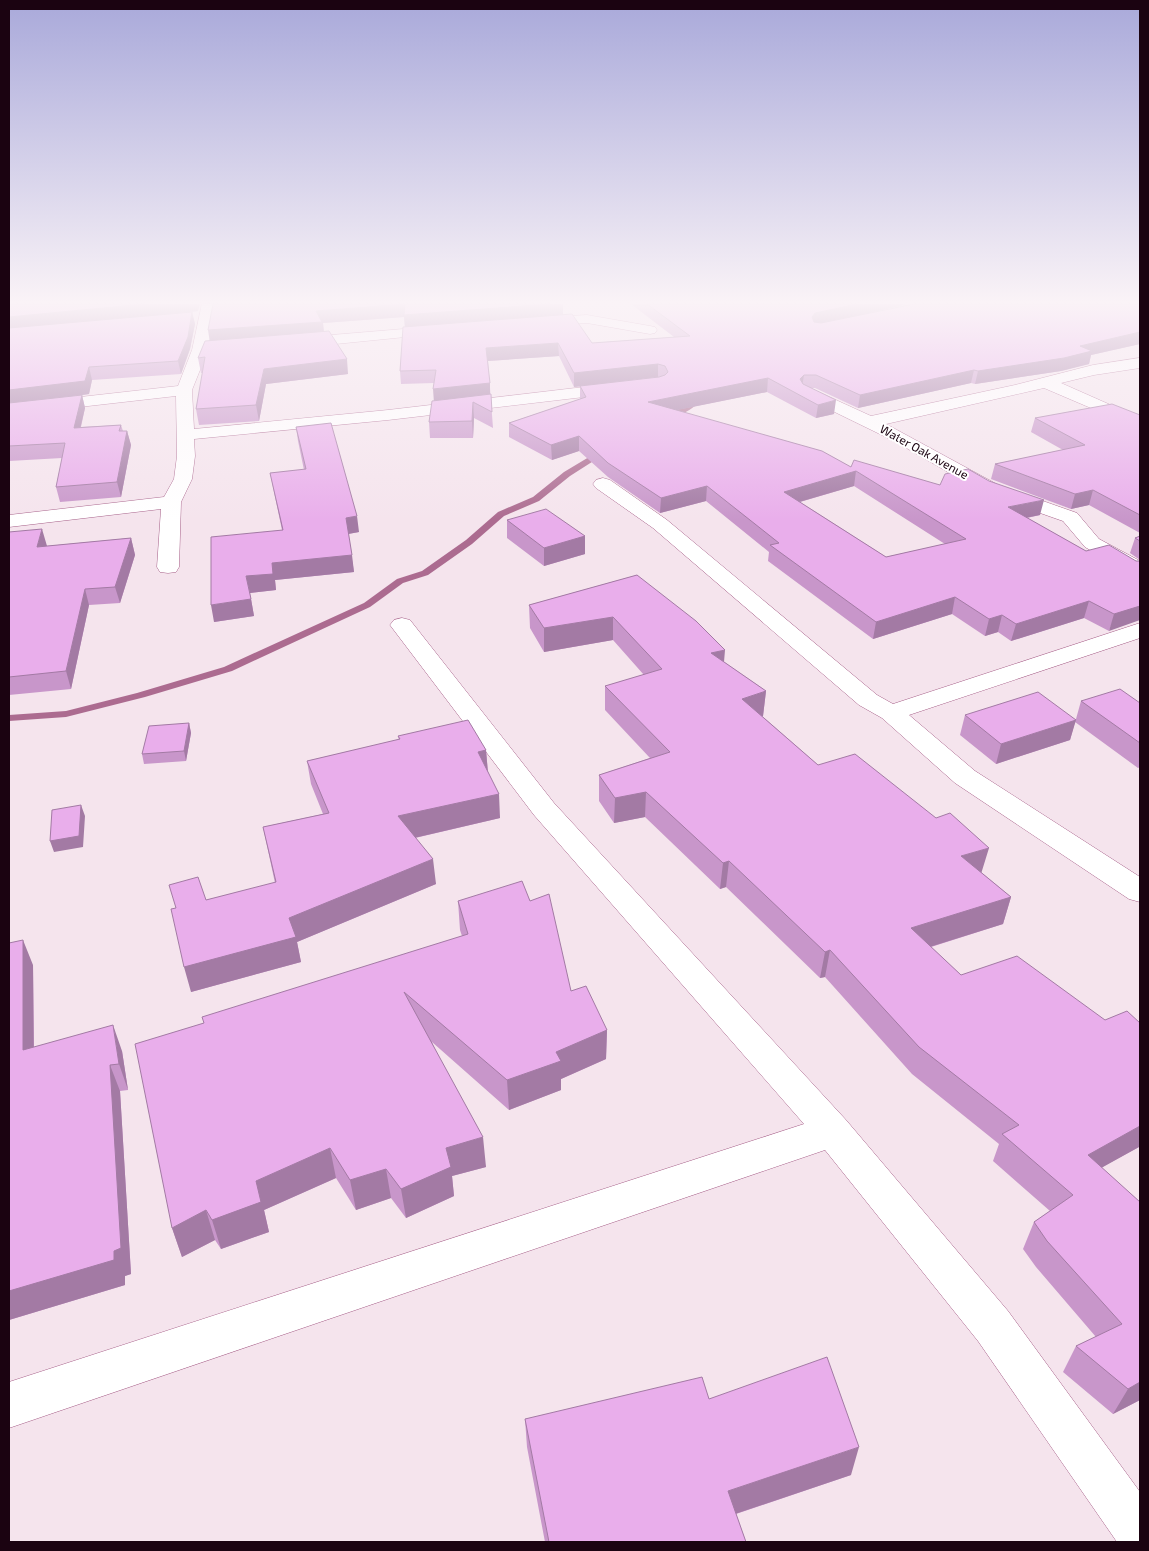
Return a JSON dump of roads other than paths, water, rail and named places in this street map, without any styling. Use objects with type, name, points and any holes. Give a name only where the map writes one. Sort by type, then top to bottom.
[{"type":"street","points":[[168,567],[171,502],[183,479],[186,456],[184,390],[189,376]]},
{"type":"street","points":[[869,422],[1067,376]]},
{"type":"street","points":[[1044,382],[1140,424]]},
{"type":"street","points":[[184,435],[631,387]]},
{"type":"street","points":[[9,410],[184,390]]},
{"type":"street","name":"Water Oak Avenue","points":[[808,393],[902,438],[993,490],[1070,517],[1092,543],[1140,570]]},
{"type":"street","points":[[603,484],[660,524],[868,700],[891,713],[965,777],[1140,891]]},
{"type":"street","points":[[9,521],[171,502]]},
{"type":"street","points":[[402,625],[544,809],[833,1131],[993,1326],[1140,1533]]},
{"type":"street","points":[[891,713],[1140,630]]},
{"type":"street","points":[[9,1405],[833,1131]]},
{"type":"waterway","points":[[667,418],[690,407],[700,399]]},
{"type":"waterway","points":[[9,718],[66,714],[141,695],[228,669],[367,605],[400,581],[425,573],[469,542],[501,514],[536,499],[567,474],[602,453]]}]
